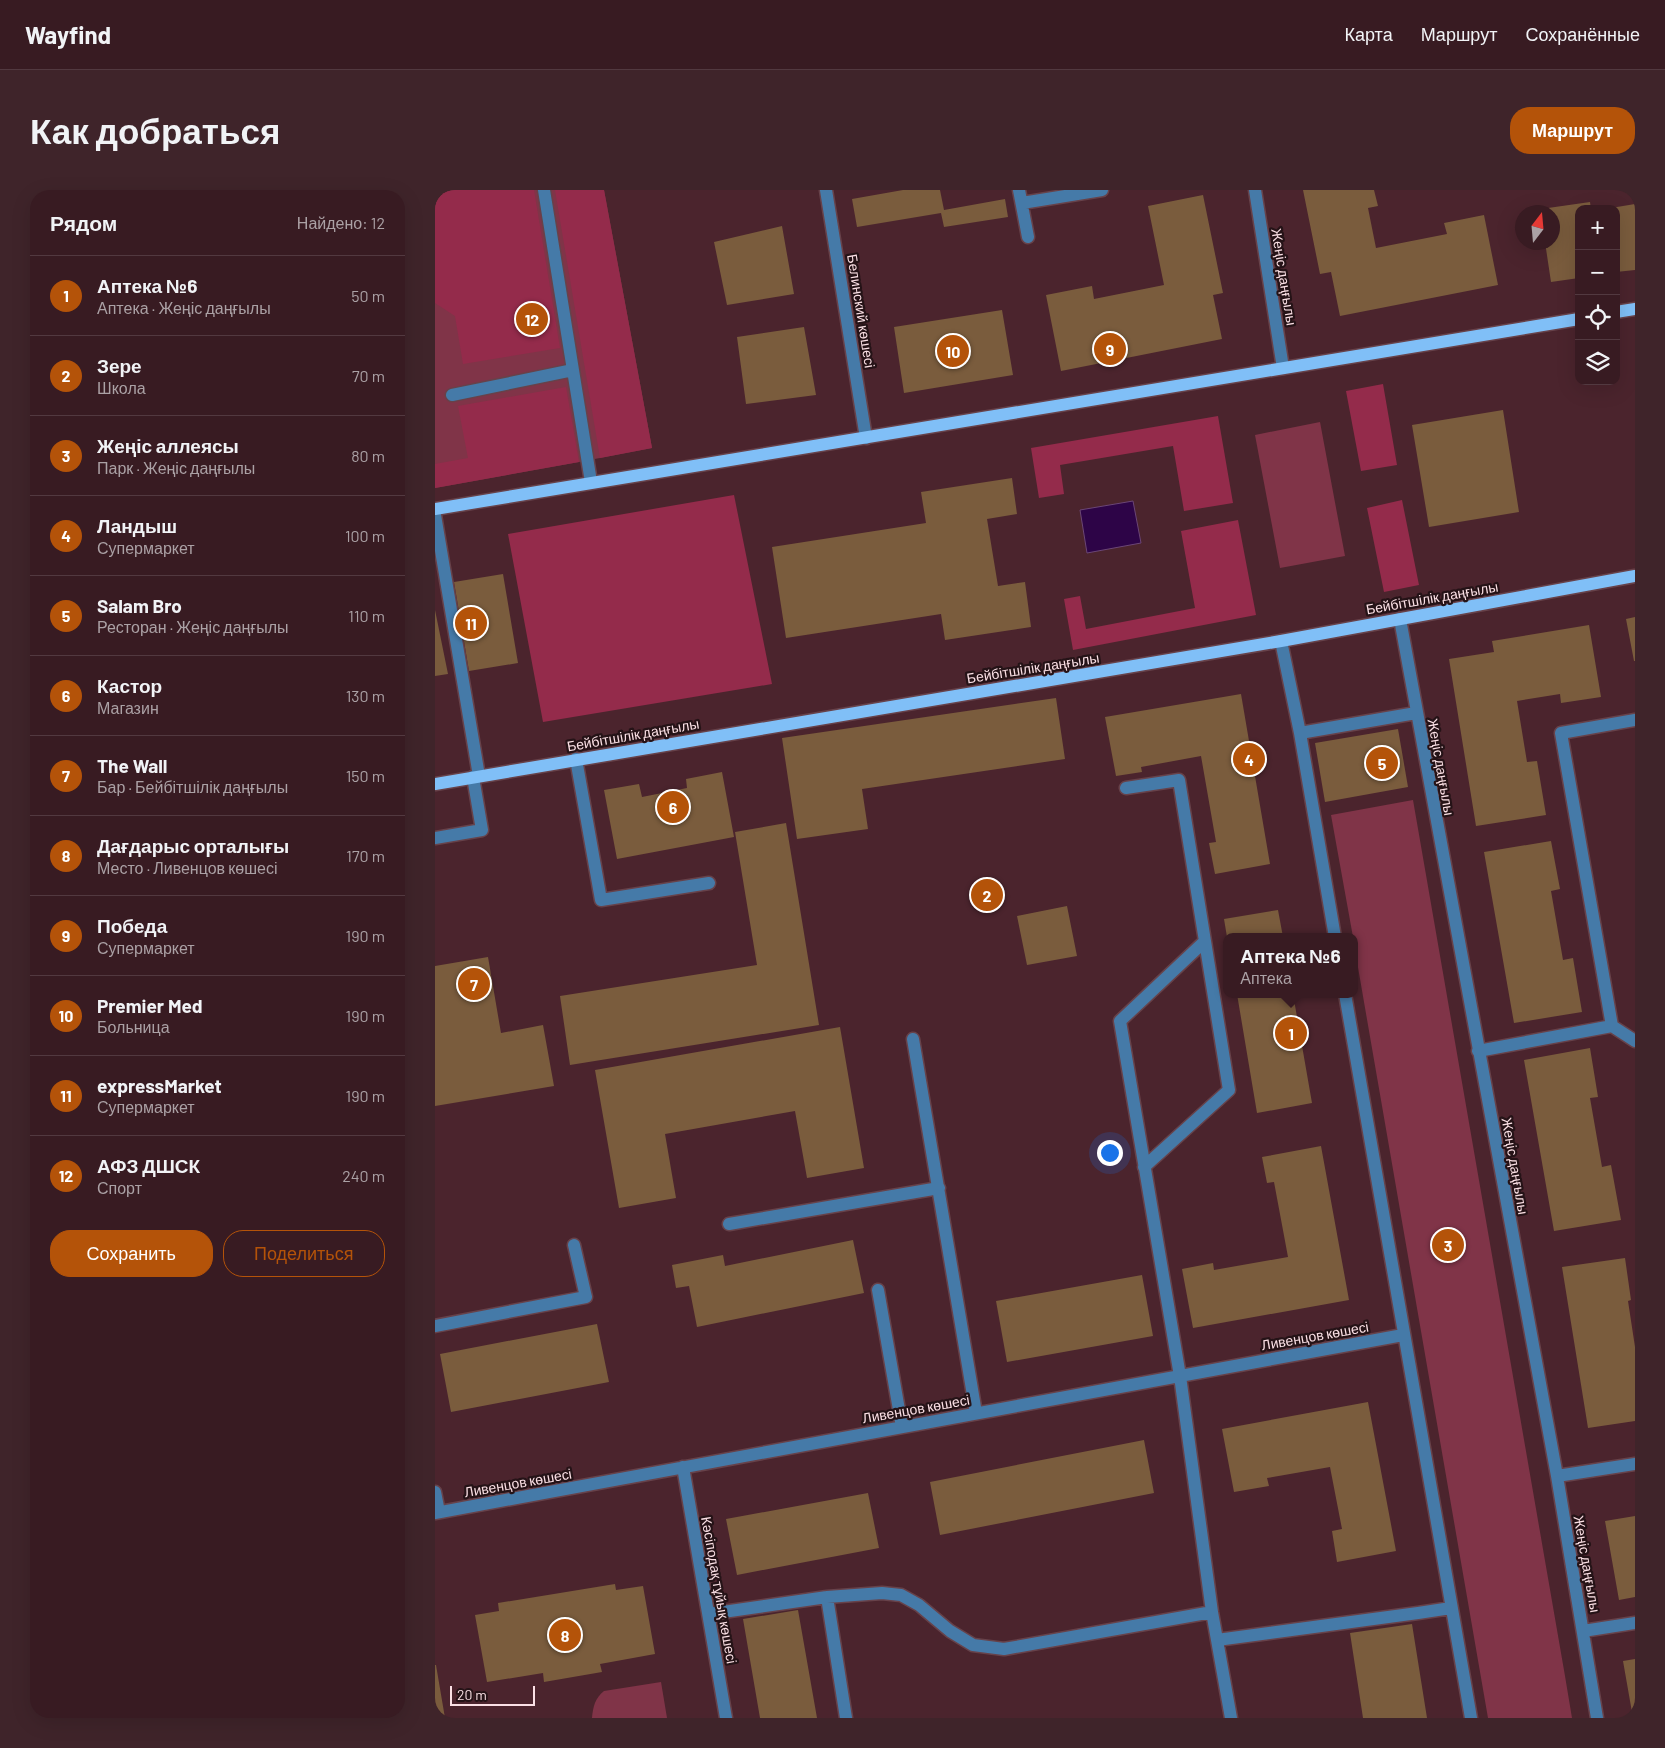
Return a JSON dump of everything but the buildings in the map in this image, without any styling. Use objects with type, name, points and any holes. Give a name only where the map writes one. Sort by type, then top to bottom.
[{"type":"main road","points":[[1620,311],[1635,309]]},
{"type":"main road","points":[[435,508],[1575,320]]},
{"type":"main road","name":"Бейбітшілік даңғылы","points":[[435,784],[1281,641],[1635,576]]},
{"type":"street","points":[[544,190],[591,482]]},
{"type":"street","name":"Белинский көшесі","points":[[826,190],[866,438]]},
{"type":"street","points":[[1019,190],[1028,237]]},
{"type":"street","points":[[1022,203],[1102,190]]},
{"type":"street","name":"Жеңіс даңғылы","points":[[1255,190],[1283,368]]},
{"type":"street","points":[[452,395],[573,370]]},
{"type":"street","points":[[435,515],[476,777],[482,830],[435,838]]},
{"type":"street","name":"Жеңіс даңғылы","points":[[1400,619],[1557,1476],[1597,1718]]},
{"type":"street","points":[[1281,641],[1300,733],[1334,933]]},
{"type":"street","points":[[1300,733],[1416,713]]},
{"type":"street","points":[[1612,1026],[1561,733],[1635,720]]},
{"type":"street","points":[[576,759],[601,900],[709,883]]},
{"type":"street","points":[[1126,788],[1179,780],[1229,1090],[1144,1167]]},
{"type":"street","points":[[1205,941],[1119,1021],[1180,1376],[1212,1612],[1231,1718]]},
{"type":"street","points":[[1346,998],[1471,1718]]},
{"type":"street","points":[[1479,1051],[1612,1026],[1635,1041]]},
{"type":"street","points":[[913,1039],[976,1414]]},
{"type":"street","points":[[729,1224],[939,1188]]},
{"type":"street","points":[[435,1326],[586,1297],[574,1245]]},
{"type":"street","points":[[878,1290],[901,1427]]},
{"type":"street","name":"Ливенцов көшесі","points":[[437,1513],[1403,1334]]},
{"type":"street","points":[[1557,1476],[1635,1464]]},
{"type":"street","name":"Кәсіподақ тұйық көшесі","points":[[683,1467],[726,1718]]},
{"type":"street","points":[[435,1492],[437,1513]]},
{"type":"street","points":[[709,1614],[827,1597],[882,1593],[901,1595],[919,1606],[950,1631],[973,1644],[1004,1648],[1212,1612]]},
{"type":"street","points":[[827,1597],[846,1718]]},
{"type":"street","points":[[1217,1640],[1451,1608]]},
{"type":"street","points":[[1583,1632],[1635,1623]]},
{"type":"shaded area","points":[[435,190],[604,190],[652,448],[435,488]]},
{"type":"shaded area","points":[[435,190],[534,190],[560,348],[463,364],[455,316],[435,303]]},
{"type":"shaded area","points":[[555,190],[604,190],[652,448],[600,458]]},
{"type":"shaded area","points":[[1383,384],[1397,465],[1361,471],[1346,391]]},
{"type":"shaded area","points":[[566,387],[579,462],[435,488],[435,464],[468,458],[458,406]]},
{"type":"shaded area","points":[[1218,416],[1233,503],[1184,511],[1173,446],[1060,465],[1064,494],[1039,498],[1031,448]]},
{"type":"shaded area","points":[[1320,422],[1345,556],[1280,568],[1255,435]]},
{"type":"shaded area","points":[[734,495],[772,684],[543,722],[508,534]]},
{"type":"shaded area","points":[[1402,500],[1419,585],[1384,592],[1367,508]]},
{"type":"shaded area","points":[[1133,501],[1141,543],[1087,553],[1080,510]]},
{"type":"shaded area","points":[[1238,520],[1256,615],[1073,650],[1064,599],[1080,596],[1086,629],[1195,608],[1181,531]]},
{"type":"shaded area","points":[[1413,800],[1572,1718],[1488,1718],[1358,967],[1358,933],[1352,933],[1331,815]]},
{"type":"shaded area","points":[[661,1682],[667,1718],[592,1718],[595,1703],[604,1691]]},
{"type":"place","name":"АФЗ ДШСК","points":[[532,319]]},
{"type":"place","name":"Победа","points":[[1110,349]]},
{"type":"place","name":"Premier Med","points":[[953,351]]},
{"type":"place","name":"expressMarket","points":[[471,623]]},
{"type":"place","name":"Ландыш","points":[[1249,759]]},
{"type":"place","name":"Salam Bro","points":[[1382,763]]},
{"type":"place","name":"Кастор","points":[[673,807]]},
{"type":"place","name":"Зере","points":[[987,895]]},
{"type":"place","name":"The Wall","points":[[474,984]]},
{"type":"place","name":"Аптека №6","points":[[1291,1033]]},
{"type":"place","name":"Жеңіс аллеясы","points":[[1448,1245]]},
{"type":"place","name":"Дағдарыс орталығы","points":[[565,1635]]}]
